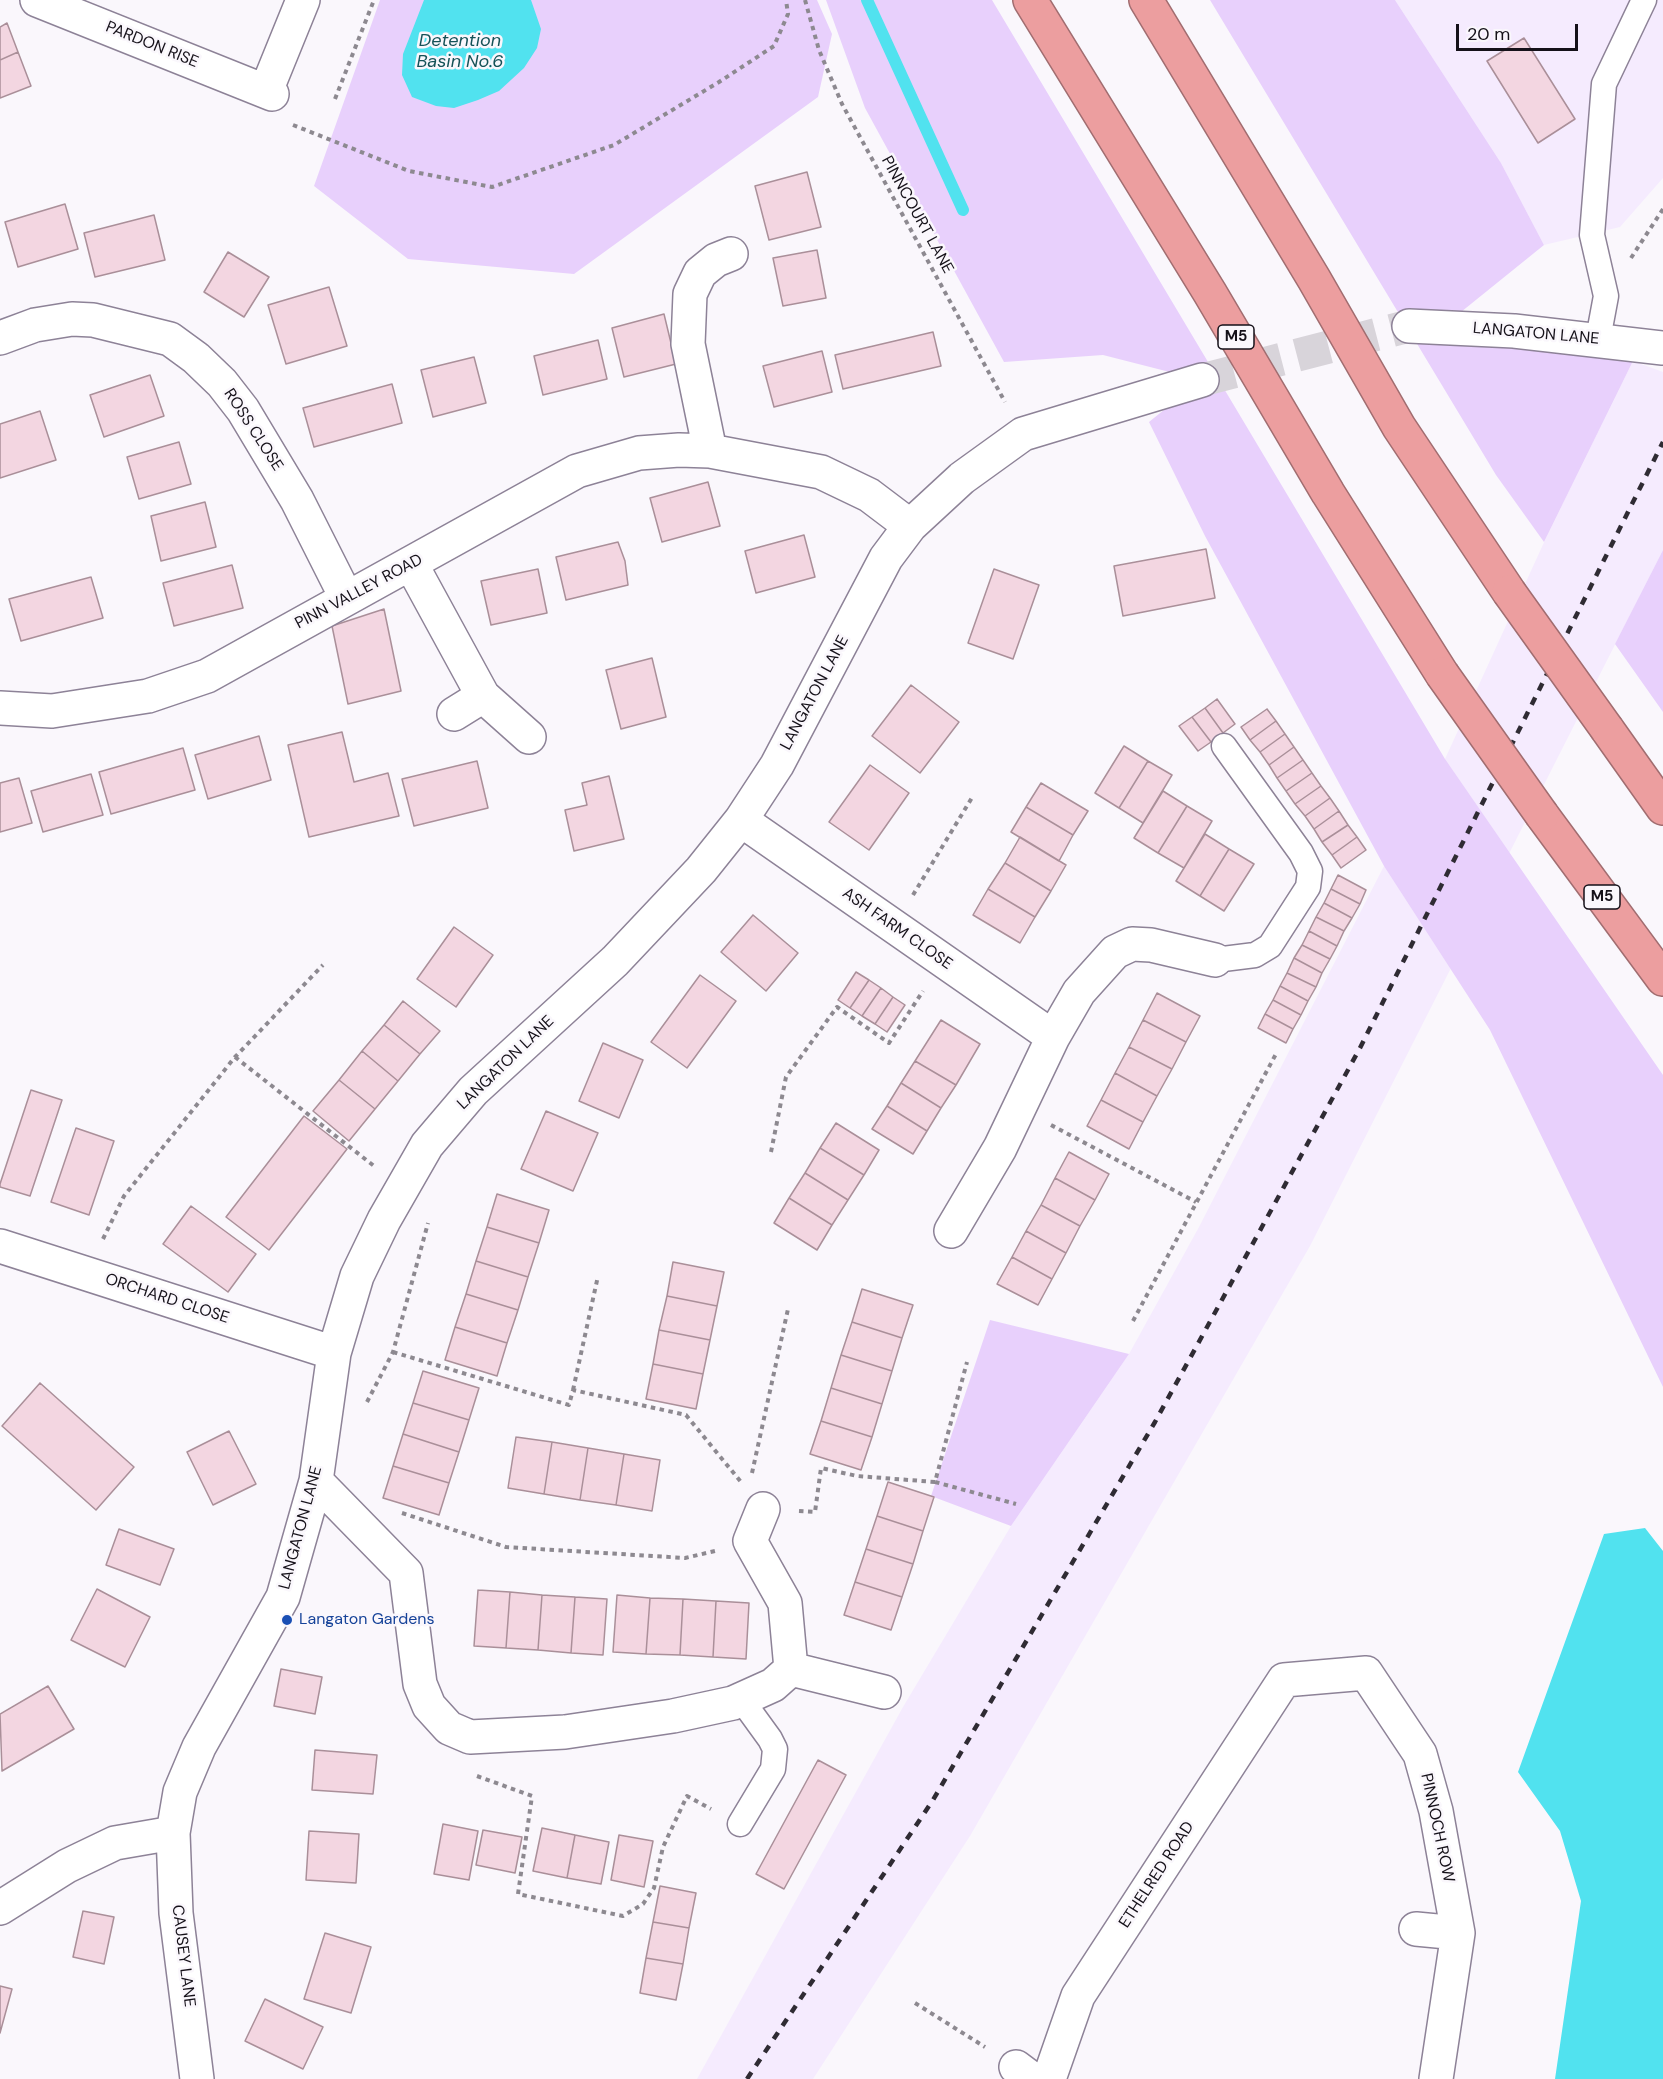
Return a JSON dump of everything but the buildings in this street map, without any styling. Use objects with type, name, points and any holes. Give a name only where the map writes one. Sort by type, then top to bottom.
[{"type":"highway","name":"M5","points":[[1030,0],[1328,493],[1442,674],[1663,979]]},
{"type":"highway","points":[[1146,0],[1399,427],[1509,592],[1663,808]]},
{"type":"street","name":"PARDON RISE","points":[[38,0],[269,93],[303,0]]},
{"type":"street","points":[[710,451],[688,344],[690,294],[700,273],[716,260],[731,254]]},
{"type":"street","name":"ROSS CLOSE","points":[[0,338],[34,326],[72,319],[93,320],[170,339],[196,358],[222,383],[243,410],[297,500],[346,597]]},
{"type":"street","name":"LANGATON LANE","points":[[1409,326],[1598,339],[1663,348]]},
{"type":"street","name":"LANGATON LANE","points":[[173,1833],[180,1792],[199,1747],[283,1597],[316,1481],[334,1353],[357,1276],[384,1220],[427,1145],[473,1091],[615,961],[701,870],[741,820],[777,765],[886,558],[910,526],[962,478],[1023,434],[1202,380]]},
{"type":"street","name":"PINN VALLEY ROAD","points":[[0,708],[52,711],[148,696],[207,676],[577,471],[639,453],[710,451],[821,472],[869,495],[910,526]]},
{"type":"street","points":[[411,564],[483,696],[529,737]]},
{"type":"street","points":[[454,714],[483,696]]},
{"type":"street","name":"ASH FARM CLOSE","points":[[741,820],[1053,1037]]},
{"type":"street","points":[[951,1231],[1019,1109],[1053,1037],[1079,992],[1115,952],[1132,944],[1151,945],[1215,960]]},
{"type":"street","name":"ORCHARD CLOSE","points":[[0,1246],[334,1353]]},
{"type":"street","points":[[316,1481],[406,1573],[420,1684],[429,1706],[449,1728],[470,1737],[565,1732],[673,1716],[741,1699],[773,1685],[790,1669]]},
{"type":"street","points":[[756,1500],[750,1541],[785,1603],[790,1669]]},
{"type":"street","points":[[790,1669],[884,1692]]},
{"type":"street","name":"PINNOCH ROW","points":[[1284,1680],[1366,1673],[1420,1754],[1436,1811],[1458,1933],[1436,2079]]},
{"type":"street","name":"ETHELRED ROAD","points":[[1049,2079],[1078,1996],[1284,1680]]},
{"type":"street","points":[[0,1908],[67,1866],[116,1843],[173,1833]]},
{"type":"street","name":"CAUSEY LANE","points":[[173,1833],[176,1913],[197,2079]]},
{"type":"street","points":[[1416,1929],[1458,1933]]},
{"type":"lane","points":[[1598,339],[1606,296],[1592,235],[1604,84],[1644,0]]},
{"type":"lane","points":[[1215,960],[1255,955],[1270,946],[1308,887],[1310,871],[1302,853],[1224,746]]},
{"type":"lane","points":[[740,1824],[772,1769],[774,1749],[770,1739],[741,1699]]},
{"type":"path","points":[[335,99],[374,0]]},
{"type":"path","points":[[319,136],[409,171],[492,187],[614,145],[719,82],[774,46],[788,14],[786,0]]},
{"type":"path","name":"PINNCOURT LANE","points":[[805,0],[819,50],[842,104],[1023,434]]},
{"type":"path","points":[[1606,296],[1663,209]]},
{"type":"path","points":[[894,927],[973,796]]},
{"type":"path","points":[[771,1152],[786,1077],[837,1007],[889,1042],[943,961]]},
{"type":"path","points":[[87,1272],[124,1196],[235,1057],[323,965]]},
{"type":"path","points":[[1133,1321],[1277,1052]]},
{"type":"path","points":[[235,1057],[402,1189]]},
{"type":"path","points":[[1019,1109],[1196,1202]]},
{"type":"path","points":[[365,1406],[393,1352],[431,1214]]},
{"type":"path","points":[[393,1352],[569,1405],[598,1276]]},
{"type":"path","points":[[756,1500],[788,1309]]},
{"type":"path","points":[[935,1482],[968,1362]]},
{"type":"path","points":[[573,1390],[686,1415],[756,1500],[815,1512],[821,1468],[857,1476],[935,1482],[1016,1504]]},
{"type":"path","points":[[398,1512],[506,1547],[685,1558],[750,1541]]},
{"type":"path","points":[[468,1773],[532,1796],[518,1894],[623,1916],[643,1904],[654,1888],[663,1847],[687,1796],[740,1824]]},
{"type":"path","points":[[915,2003],[1024,2073]]},
{"type":"shaded area","points":[[380,0],[817,0],[832,34],[818,97],[574,274],[408,259],[314,186]]},
{"type":"shaded area","points":[[826,0],[992,0],[1445,759],[1663,1075],[1663,1387],[1490,1030],[1384,866],[1205,536],[1149,422],[1201,380],[1103,355],[1004,362],[865,108]]},
{"type":"shaded area","points":[[1210,0],[1395,0],[1501,163],[1544,245],[1461,312],[1411,325],[1552,341],[1633,361],[1544,542],[1496,475]]},
{"type":"shaded area","points":[[1395,0],[1663,0],[1663,178],[1620,227],[1544,245],[1501,163]]},
{"type":"shaded area","points":[[1633,361],[1663,372],[1663,550],[1310,1246],[970,1836],[813,2079],[697,2079],[903,1707],[1011,1526],[1129,1354],[1199,1227],[1384,866],[1445,759],[1546,538]]},
{"type":"shaded area","points":[[1663,550],[1663,712],[1615,644]]},
{"type":"shaded area","points":[[990,1320],[1129,1354],[1011,1526],[931,1496]]},
{"type":"water","name":"Detention Basin No.6","points":[[424,0],[531,0],[541,29],[537,48],[524,68],[499,91],[478,100],[454,108],[436,106],[412,97],[402,75],[403,54]]},
{"type":"water","points":[[1645,1528],[1663,1551],[1663,2079],[1555,2079],[1581,1901],[1560,1831],[1518,1772],[1604,1534]]},
{"type":"waterway","points":[[867,0],[963,210]]},
{"type":"tunnel","points":[[1202,380],[1409,326]]},
{"type":"railway","points":[[747,2079],[933,1800],[1155,1422],[1360,1048],[1663,442]]},
{"type":"place","name":"Langaton Gardens","points":[[287,1620]]}]
